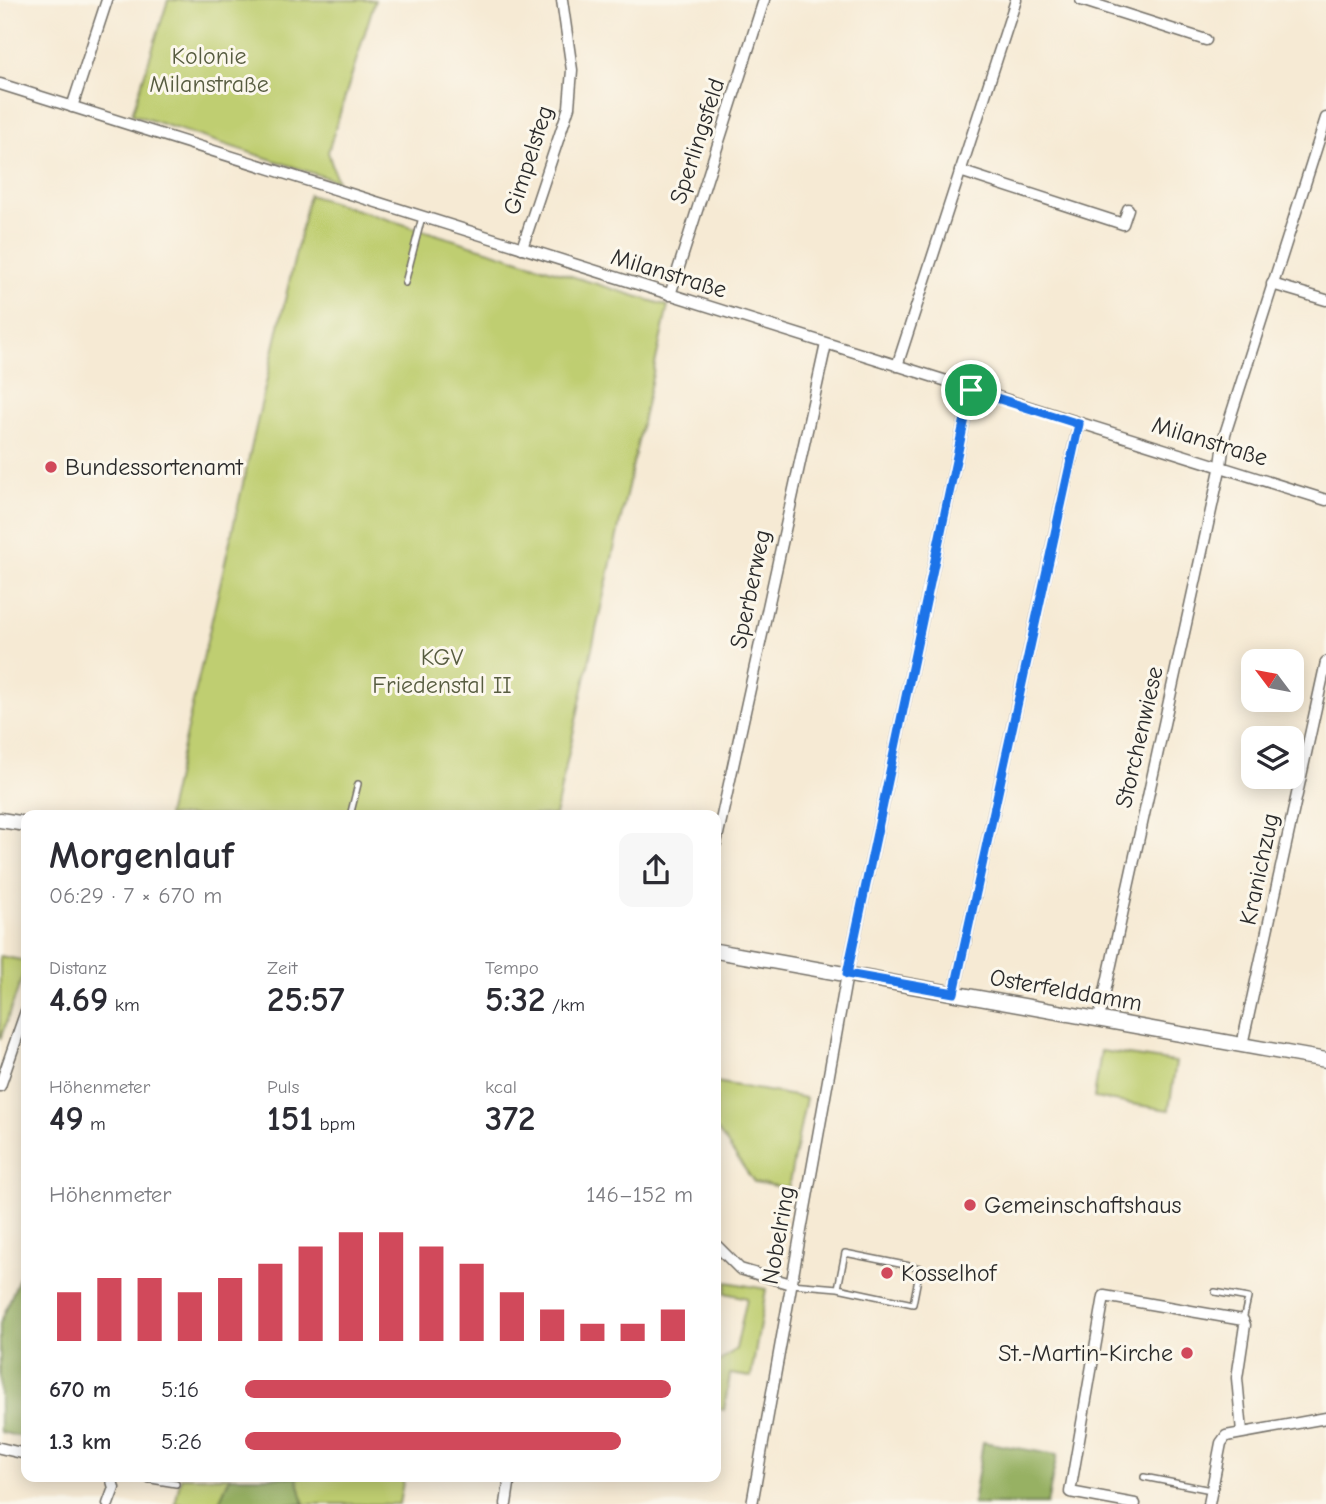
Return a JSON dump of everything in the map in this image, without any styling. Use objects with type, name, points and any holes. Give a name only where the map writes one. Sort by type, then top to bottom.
[{"type":"street","points":[[72,107],[107,0]]},
{"type":"street","name":"Gimpelsteg","points":[[522,248],[569,107],[572,70],[562,0]]},
{"type":"street","name":"Sperlingsfeld","points":[[670,295],[764,0]]},
{"type":"street","points":[[897,366],[1016,0]]},
{"type":"street","points":[[1081,0],[1206,40]]},
{"type":"street","name":"Milanstraße","points":[[0,84],[1326,500]]},
{"type":"street","name":"Storchenwiese","points":[[1099,1019],[1221,465],[1225,434],[1326,118]]},
{"type":"street","points":[[960,171],[1123,224],[1128,209]]},
{"type":"street","points":[[1272,284],[1326,300]]},
{"type":"street","name":"Sperberweg","points":[[721,820],[826,344]]},
{"type":"street","name":"Nobelring","points":[[752,1504],[847,974],[971,390]]},
{"type":"street","points":[[954,993],[1079,424]]},
{"type":"street","name":"Kranichzug","points":[[1242,1045],[1326,662]]},
{"type":"street","points":[[0,820],[21,823]]},
{"type":"street","name":"Osterfelddamm","points":[[721,952],[1326,1060]]},
{"type":"street","points":[[0,1086],[21,1025]]},
{"type":"street","points":[[721,1250],[740,1269],[791,1284]]},
{"type":"street","points":[[1135,1504],[1070,1492],[1104,1296],[1243,1320],[1245,1325],[1237,1378],[1242,1432]]},
{"type":"street","points":[[1209,1504],[1221,1443],[1226,1436],[1326,1418]]},
{"type":"street","points":[[0,1448],[21,1453]]},
{"type":"street","points":[[108,1504],[114,1488],[112,1482]]},
{"type":"street","points":[[506,1504],[509,1482]]},
{"type":"lane","points":[[405,283],[422,217]]},
{"type":"lane","points":[[352,810],[358,784]]},
{"type":"lane","points":[[791,1284],[838,1288],[913,1304],[920,1268],[845,1253],[838,1288]]},
{"type":"lane","points":[[1215,1292],[1248,1298],[1243,1320]]},
{"type":"lane","points":[[1144,1477],[1211,1490]]},
{"type":"lane","points":[[164,1482],[176,1484]]},
{"type":"green space","name":"Kolonie Milanstraße","points":[[168,0],[375,0],[328,152],[337,181],[132,114]]},
{"type":"green space","name":"KGV Friedenstal II","points":[[309,195],[668,306],[556,810],[168,810]]},
{"type":"green space","points":[[0,956],[21,960],[21,980],[0,1040]]},
{"type":"green space","points":[[1101,1051],[1176,1062],[1169,1110],[1094,1098]]},
{"type":"green space","points":[[721,1083],[806,1098],[788,1188],[754,1182],[721,1135]]},
{"type":"green space","points":[[21,1273],[21,1437],[0,1432],[0,1324]]},
{"type":"green space","points":[[727,1282],[766,1289],[751,1377],[730,1374],[724,1410],[721,1409],[721,1360],[736,1349],[747,1298],[725,1293]]},
{"type":"green space","points":[[983,1442],[1057,1455],[1047,1504],[973,1504]]},
{"type":"green space","points":[[180,1482],[403,1482],[399,1504],[175,1504]]},
{"type":"green space","points":[[228,1482],[298,1482],[304,1504],[218,1504]]},
{"type":"place","name":"Bundessortenamt","points":[[51,467]]},
{"type":"place","name":"Gemeinschaftshaus","points":[[970,1205]]},
{"type":"place","name":"Kosselhof","points":[[887,1273]]},
{"type":"place","name":"St.-Martin-Kirche","points":[[1187,1353]]},
{"type":"route","points":[[971,390],[1079,424],[954,993],[847,974],[971,390]]}]
